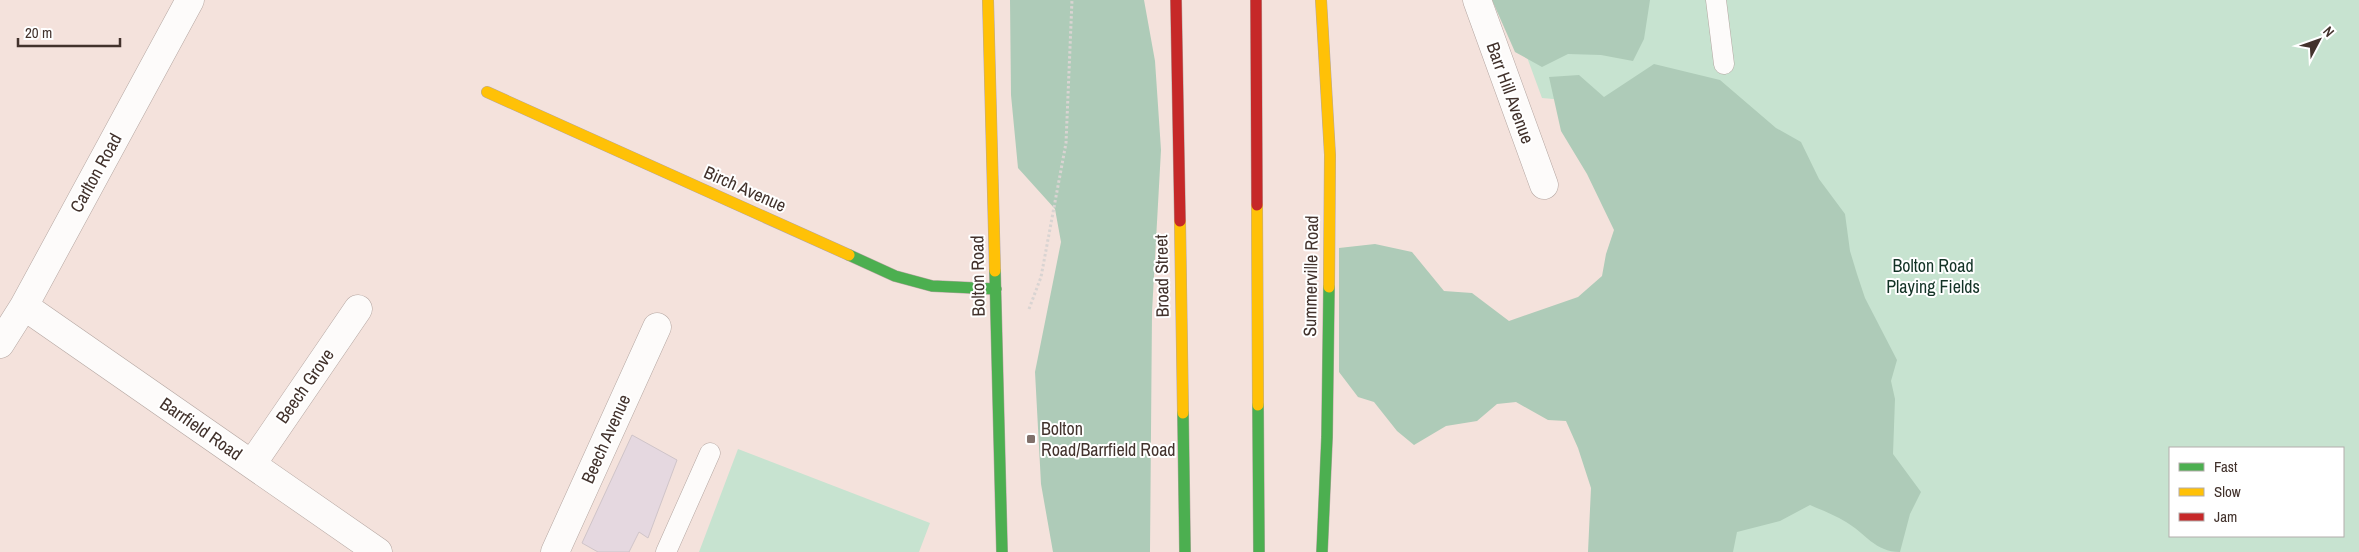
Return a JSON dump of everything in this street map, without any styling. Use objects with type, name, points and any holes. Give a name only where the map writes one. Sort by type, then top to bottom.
[{"type":"main road","name":"Bolton Road","points":[[988,0],[1002,552]]},
{"type":"main road","name":"Broad Street","points":[[1176,0],[1185,552]]},
{"type":"main road","points":[[1256,0],[1259,552]]},
{"type":"main road","name":"Summerville Road","points":[[1321,0],[1330,155],[1327,437],[1322,552]]},
{"type":"main road","name":"Birch Avenue","points":[[488,92],[895,276],[932,286],[996,289]]},
{"type":"street","name":"Carlton Road","points":[[0,344],[24,306],[190,0]]},
{"type":"street","name":"Barr Hill Avenue","points":[[1477,0],[1544,185]]},
{"type":"street","name":"Barrfield Road","points":[[24,306],[378,552]]},
{"type":"street","name":"Beech Grove","points":[[252,464],[358,309]]},
{"type":"street","name":"Beech Avenue","points":[[556,552],[657,327]]},
{"type":"lane","points":[[1716,0],[1724,64]]},
{"type":"lane","points":[[666,552],[710,453]]},
{"type":"path","points":[[1026,318],[1042,277],[1066,143],[1072,0]]},
{"type":"green space","points":[[1010,0],[1144,0],[1155,61],[1161,150],[1152,312],[1150,552],[1053,552],[1041,484],[1035,372],[1061,242],[1055,209],[1018,168],[1011,95]]},
{"type":"green space","points":[[1492,0],[1650,0],[1644,39],[1633,61],[1601,55],[1568,54],[1542,67],[1515,52]]},
{"type":"green space","name":"Bolton Road Playing Fields","points":[[1506,0],[2359,0],[2359,552],[1605,552],[1631,263],[1575,101],[1542,98]]},
{"type":"green space","points":[[1654,64],[1720,80],[1776,128],[1801,142],[1819,179],[1845,214],[1850,251],[1865,298],[1897,360],[1891,381],[1895,399],[1893,454],[1921,492],[1910,514],[1900,552],[1884,549],[1853,526],[1810,505],[1780,521],[1737,532],[1733,552],[1588,552],[1591,488],[1578,448],[1566,421],[1548,420],[1516,402],[1497,404],[1477,421],[1446,426],[1414,445],[1397,431],[1374,402],[1358,397],[1339,372],[1339,248],[1375,244],[1412,252],[1444,291],[1472,293],[1509,321],[1578,297],[1602,276],[1606,254],[1614,230],[1587,174],[1561,131],[1549,77],[1579,75],[1604,97]]},
{"type":"green space","points":[[738,449],[930,523],[919,552],[699,552]]},
{"type":"building","points":[[632,435],[677,460],[648,538],[639,532],[629,552],[598,552],[582,543]]},
{"type":"traffic: fast","points":[[849,255],[895,276],[932,286],[996,289]]},
{"type":"traffic: fast","points":[[995,271],[1002,552]]},
{"type":"traffic: fast","points":[[1322,552],[1327,437],[1329,287]]},
{"type":"traffic: fast","points":[[1258,405],[1259,552]]},
{"type":"traffic: fast","points":[[1183,413],[1185,552]]},
{"type":"traffic: slow","points":[[988,0],[995,271]]},
{"type":"traffic: slow","points":[[1321,0],[1330,155],[1329,287]]},
{"type":"traffic: slow","points":[[487,92],[849,255]]},
{"type":"traffic: slow","points":[[1257,205],[1258,405]]},
{"type":"traffic: slow","points":[[1180,221],[1183,413]]},
{"type":"traffic: jam","points":[[1176,0],[1180,221]]},
{"type":"traffic: jam","points":[[1256,0],[1257,205]]},
{"type":"place","name":"Bolton Road/Barrfield Road","points":[[1031,439]]}]
